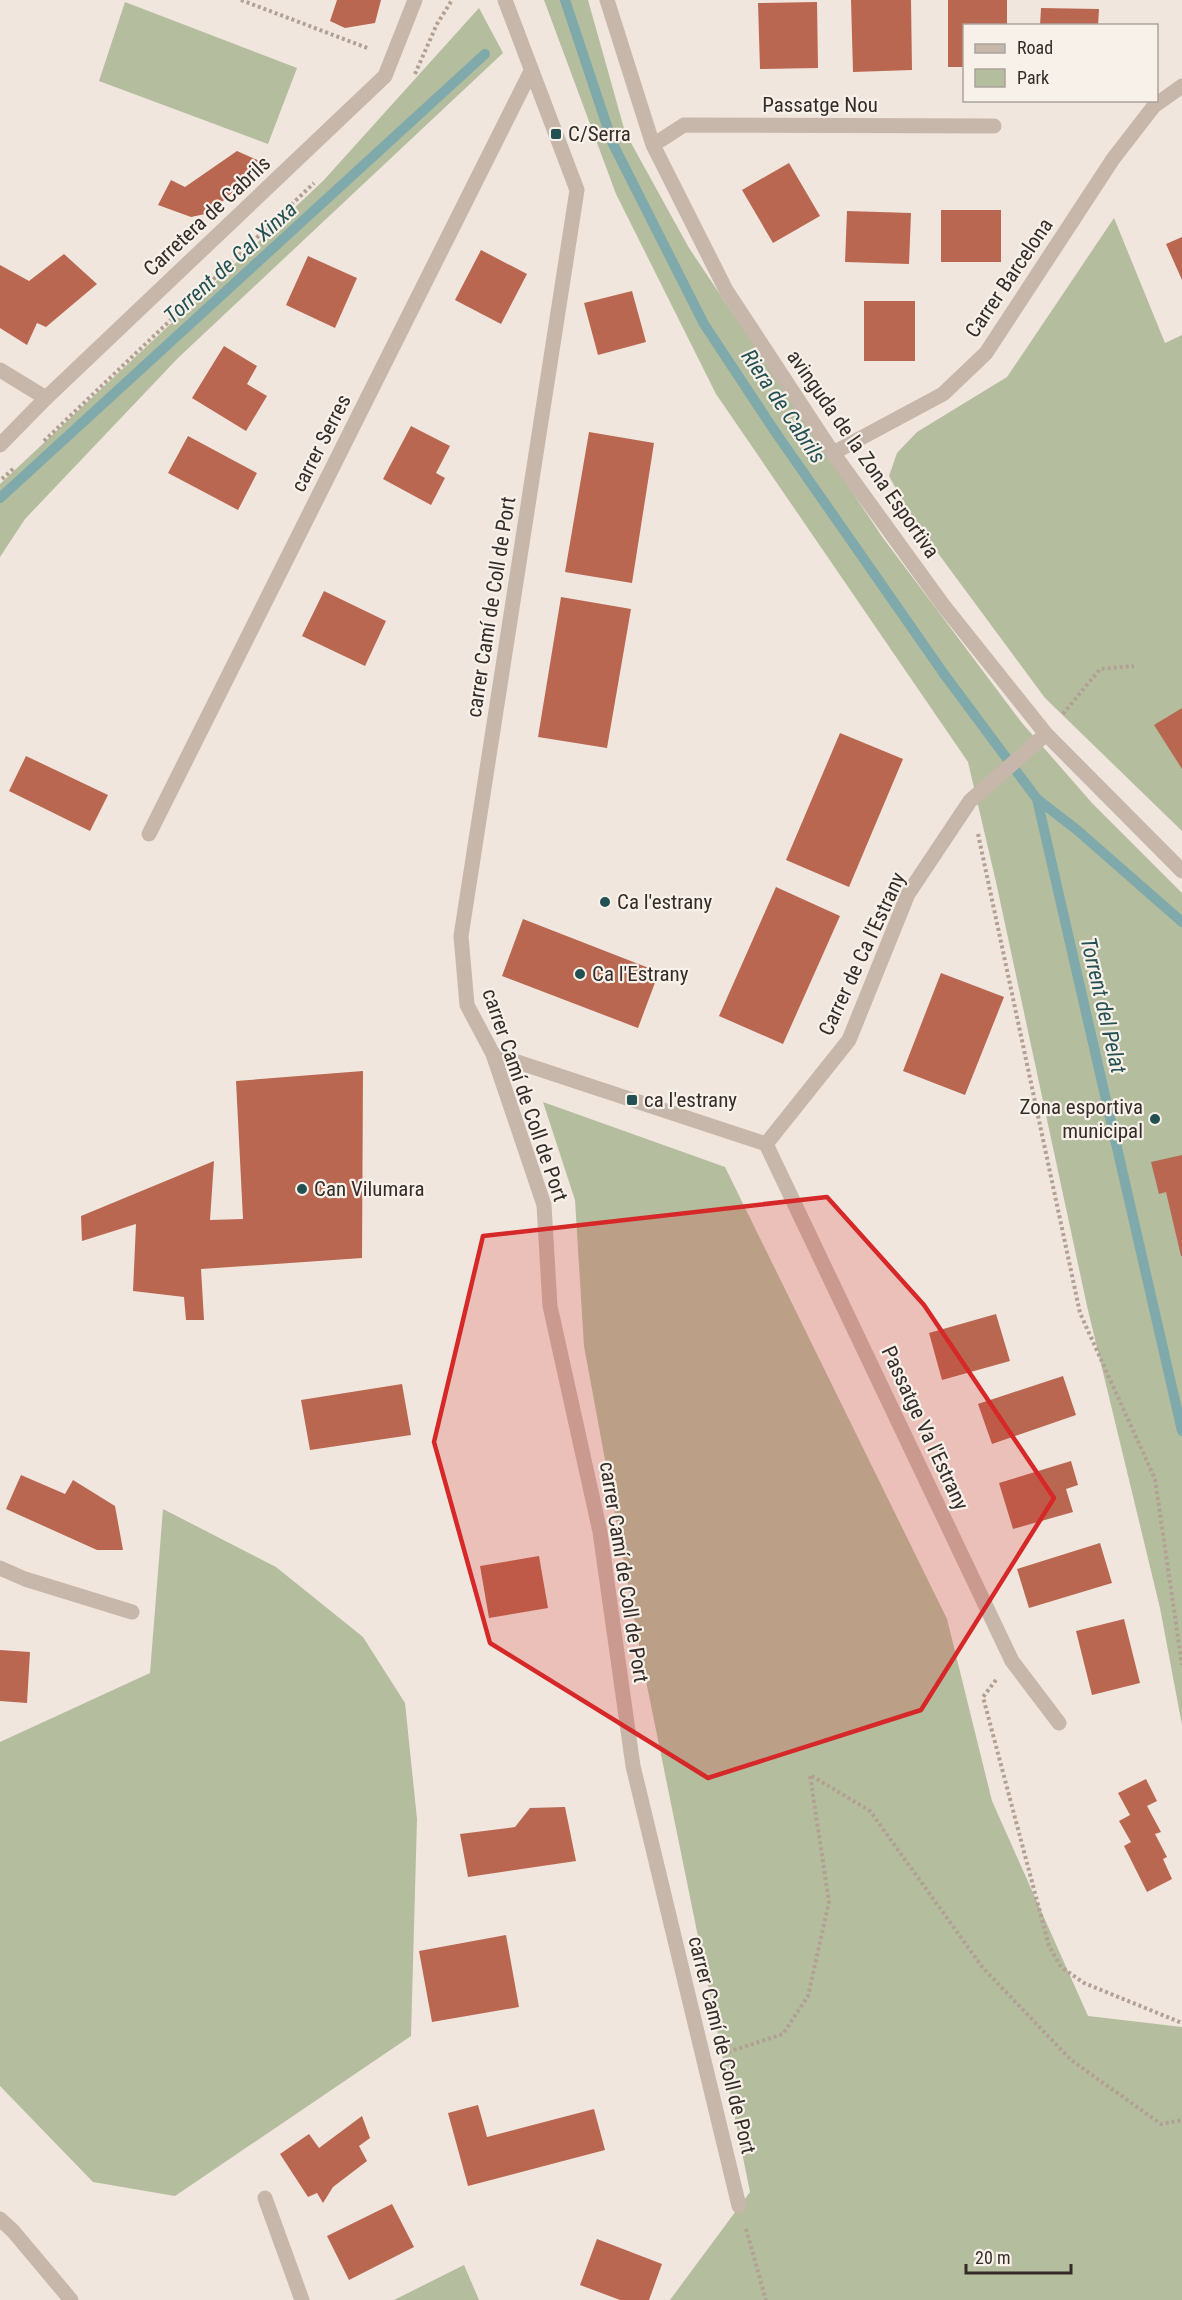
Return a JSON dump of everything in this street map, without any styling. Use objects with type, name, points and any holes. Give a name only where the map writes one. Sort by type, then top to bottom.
[{"type":"street","name":"Carretera de Cabrils","points":[[0,445],[46,398],[385,76],[414,0]]},
{"type":"street","name":"carrer Camí de Coll de Port","points":[[505,0],[577,190],[461,936],[466,1005],[493,1054],[544,1205],[550,1306],[600,1532],[633,1766],[740,2206]]},
{"type":"street","name":"avinguda de la Zona Esportiva","points":[[607,0],[653,145],[726,290],[833,453],[943,605],[1046,734],[1182,871]]},
{"type":"street","name":"carrer Serres","points":[[149,834],[531,71]]},
{"type":"street","name":"Carrer Barcelona","points":[[833,453],[943,394],[986,353],[1113,159],[1154,106],[1182,86]]},
{"type":"street","name":"Passatge Nou","points":[[653,145],[684,125],[994,126]]},
{"type":"street","points":[[0,370],[46,398]]},
{"type":"street","name":"Carrer de Ca l'Estrany","points":[[766,1144],[849,1040],[908,894],[970,801],[1046,734]]},
{"type":"street","points":[[493,1054],[766,1144]]},
{"type":"street","name":"Passatge Va l'Estrany","points":[[766,1144],[1012,1661],[1059,1723]]},
{"type":"street","points":[[0,1568],[25,1579],[132,1612]]},
{"type":"street","points":[[265,2198],[302,2300]]},
{"type":"street","points":[[0,2219],[13,2231],[70,2300]]},
{"type":"path","points":[[241,0],[392,58]]},
{"type":"path","points":[[1046,734],[1100,669],[1134,666]]},
{"type":"path","points":[[970,801],[1080,1313],[1155,1479],[1182,1665]]},
{"type":"path","points":[[1012,1661],[983,1697],[1050,1946],[1061,1967],[1084,1983],[1182,2024]]},
{"type":"path","points":[[704,2059],[783,2034],[808,1996],[829,1902],[810,1775],[870,1811],[983,1968],[1071,2060],[1161,2124],[1182,2120]]},
{"type":"path","points":[[740,2206],[766,2300]]},
{"type":"highlighted area","points":[[827,1197],[924,1305],[1054,1498],[921,1710],[708,1778],[490,1643],[434,1442],[483,1236]]},
{"type":"green space","points":[[544,0],[588,0],[625,132],[689,248],[883,538],[1022,723],[1092,803],[1182,893],[1182,1725],[1160,1608],[1087,1306],[968,762],[716,394],[616,194]]},
{"type":"green space","points":[[125,2],[297,68],[268,144],[99,81]]},
{"type":"green space","points":[[479,8],[503,53],[178,358],[25,519],[0,557],[0,484],[323,181]]},
{"type":"green space","points":[[1114,218],[1165,343],[1182,335],[1182,831],[1045,698],[912,518],[889,476],[897,453],[917,432],[1007,377]]},
{"type":"green space","points":[[543,1102],[725,1167],[947,1619],[992,1801],[1088,2016],[1182,2027],[1182,2300],[670,2300],[750,2192],[644,1671],[584,1346],[575,1200]]},
{"type":"green space","points":[[163,1509],[276,1567],[363,1637],[405,1703],[417,1819],[411,2036],[175,2196],[93,2182],[0,2086],[0,1742],[150,1673]]},
{"type":"green space","points":[[464,2265],[479,2300],[394,2300]]},
{"type":"building","points":[[337,0],[381,0],[375,23],[345,28],[330,21]]},
{"type":"building","points":[[851,0],[911,0],[912,70],[853,72]]},
{"type":"building","points":[[948,0],[1007,0],[1007,24],[963,24],[963,67],[948,67]]},
{"type":"building","points":[[817,2],[818,68],[760,69],[758,3]]},
{"type":"building","points":[[1041,8],[1099,9],[1098,24],[1040,24]]},
{"type":"building","points":[[237,151],[264,163],[210,213],[191,217],[158,205],[171,180],[185,187]]},
{"type":"building","points":[[789,163],[820,216],[773,243],[742,190]]},
{"type":"building","points":[[941,210],[1001,210],[1001,262],[941,262]]},
{"type":"building","points":[[847,211],[911,213],[909,264],[845,262]]},
{"type":"building","points":[[1182,237],[1182,280],[1166,244]]},
{"type":"building","points":[[481,250],[527,274],[501,324],[455,300]]},
{"type":"building","points":[[64,254],[97,284],[46,327],[37,323],[27,345],[0,328],[0,265],[29,281]]},
{"type":"building","points":[[308,256],[357,278],[335,328],[286,305]]},
{"type":"building","points":[[632,291],[646,342],[598,355],[584,303]]},
{"type":"building","points":[[864,301],[915,301],[915,361],[864,361]]},
{"type":"building","points":[[224,346],[257,366],[247,384],[267,396],[246,431],[192,398]]},
{"type":"building","points":[[411,426],[450,446],[436,473],[445,478],[431,505],[383,479]]},
{"type":"building","points":[[589,432],[654,443],[632,583],[565,572]]},
{"type":"building","points":[[188,436],[257,473],[238,510],[168,473]]},
{"type":"building","points":[[324,591],[386,621],[365,666],[302,636]]},
{"type":"building","points":[[561,597],[631,609],[607,748],[538,737]]},
{"type":"building","points":[[1182,708],[1182,769],[1154,725]]},
{"type":"building","points":[[840,733],[903,759],[849,887],[786,860]]},
{"type":"building","points":[[26,756],[108,795],[90,831],[9,791]]},
{"type":"building","points":[[776,887],[840,916],[783,1044],[719,1016]]},
{"type":"building","name":"Ca l'Estrany","points":[[523,919],[659,972],[638,1028],[502,976]]},
{"type":"building","points":[[941,973],[1004,997],[965,1095],[903,1071]]},
{"type":"building","name":"Can Vilumara","points":[[363,1071],[362,1258],[201,1269],[204,1320],[186,1320],[184,1297],[133,1291],[136,1224],[82,1241],[81,1216],[214,1161],[210,1220],[243,1219],[236,1081]]},
{"type":"building","points":[[1182,1155],[1181,1256],[1166,1192],[1159,1194],[1151,1162]]},
{"type":"building","points":[[996,1314],[1010,1361],[942,1380],[929,1333]]},
{"type":"building","points":[[1063,1376],[1076,1415],[992,1444],[978,1404]]},
{"type":"building","points":[[402,1384],[411,1435],[310,1450],[301,1400]]},
{"type":"building","points":[[1071,1461],[1078,1485],[1066,1489],[1073,1512],[1013,1529],[999,1483]]},
{"type":"building","points":[[21,1475],[65,1494],[73,1480],[115,1506],[123,1550],[97,1550],[6,1509]]},
{"type":"building","points":[[1100,1543],[1112,1583],[1029,1608],[1017,1569]]},
{"type":"building","points":[[539,1556],[548,1608],[489,1618],[480,1566]]},
{"type":"building","points":[[1124,1619],[1140,1683],[1092,1695],[1076,1631]]},
{"type":"building","points":[[0,1650],[30,1652],[27,1703],[0,1701]]},
{"type":"building","points":[[1146,1779],[1157,1801],[1147,1806],[1161,1832],[1155,1834],[1167,1857],[1163,1859],[1172,1879],[1147,1892],[1124,1846],[1131,1842],[1119,1821],[1130,1815],[1118,1793]]},
{"type":"building","points":[[565,1807],[576,1861],[468,1877],[460,1834],[515,1827],[530,1808]]},
{"type":"building","points":[[506,1935],[519,2007],[432,2022],[419,1951]]},
{"type":"building","points":[[478,2105],[487,2137],[594,2109],[605,2150],[468,2186],[448,2113]]},
{"type":"building","points":[[362,2116],[370,2138],[359,2146],[367,2161],[333,2187],[323,2203],[317,2193],[308,2197],[280,2154],[309,2134],[319,2148]]},
{"type":"building","points":[[392,2204],[414,2247],[349,2280],[327,2236]]},
{"type":"building","points":[[597,2239],[662,2264],[649,2300],[620,2300],[580,2285]]},
{"type":"waterway","name":"Riera de Cabrils","points":[[565,0],[613,144],[704,324],[776,433],[944,674],[1037,799],[1077,830],[1182,922]]},
{"type":"waterway","name":"Torrent de Cal Xinxa","points":[[0,498],[485,54]]},
{"type":"waterway","name":"Torrent del Pelat","points":[[1037,799],[1182,1431]]},
{"type":"place","name":"C/Serra","points":[[556,134]]},
{"type":"place","name":"Ca l'estrany","points":[[605,902]]},
{"type":"place","name":"Ca l'Estrany","points":[[580,974]]},
{"type":"place","name":"ca l'estrany","points":[[632,1100]]},
{"type":"place","name":"Zona esportiva municipal","points":[[1155,1119]]},
{"type":"place","name":"Can Vilumara","points":[[302,1189]]}]
